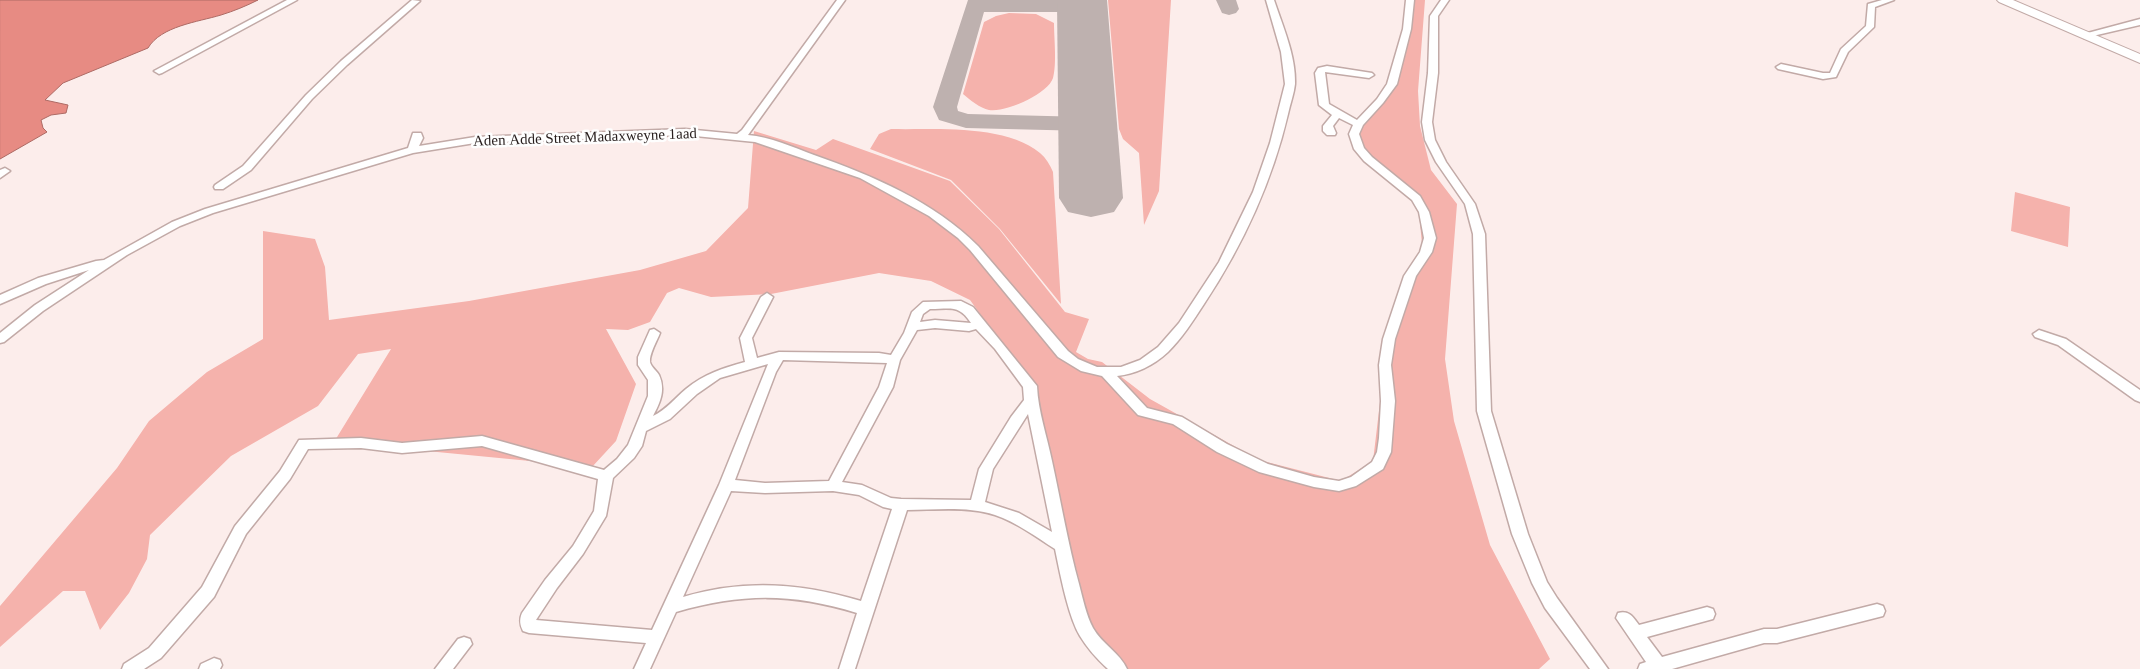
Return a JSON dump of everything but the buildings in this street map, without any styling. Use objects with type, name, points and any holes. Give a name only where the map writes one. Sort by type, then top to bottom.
[{"type":"main road","points":[[2003,0],[2140,55]]},
{"type":"main road","points":[[2013,0],[2140,59]]},
{"type":"street","points":[[159,72],[293,0]]},
{"type":"street","points":[[738,137],[746,132],[841,0]]},
{"type":"street","name":"Aden Adde Street Madaxweyne 1aad","points":[[0,340],[40,308],[123,253],[176,224],[209,211],[412,150],[475,140],[685,132],[756,139],[842,167],[882,185],[933,214],[962,236],[1063,354],[1082,367],[1108,373],[1122,372],[1156,356],[1169,344],[1206,294],[1241,234],[1273,156],[1290,85],[1286,54],[1270,0]]},
{"type":"street","points":[[1108,373],[1143,412],[1177,420],[1222,448],[1264,468],[1314,482],[1339,486],[1356,480],[1378,465],[1384,452],[1386,438],[1388,401],[1384,365],[1389,339],[1404,290],[1410,276],[1426,252],[1430,238],[1424,212],[1416,198],[1359,150],[1354,134],[1358,124],[1392,84],[1406,29],[1410,0]]},
{"type":"street","points":[[1445,0],[1434,16],[1433,73],[1427,122],[1430,140],[1441,162],[1470,204],[1479,234],[1484,411],[1487,425],[1520,534],[1540,583],[1551,603],[1600,669]]},
{"type":"street","points":[[1780,66],[1823,76],[1833,75],[1844,51],[1870,27],[1871,6],[1890,0]]},
{"type":"street","points":[[219,187],[248,168],[271,138],[309,97],[344,63],[416,1]]},
{"type":"street","points":[[2087,34],[2140,22]]},
{"type":"street","points":[[1358,124],[1324,105],[1320,74],[1321,70],[1327,69],[1369,75]]},
{"type":"street","points":[[1331,133],[1328,131],[1328,126],[1338,114]]},
{"type":"street","points":[[412,150],[418,138],[417,135]]},
{"type":"street","points":[[0,300],[42,281],[105,262],[123,253]]},
{"type":"street","points":[[752,362],[746,338],[767,298]]},
{"type":"street","points":[[833,486],[886,387],[894,360],[921,308],[927,305],[950,304],[961,305],[970,310],[979,326],[999,346],[1030,386],[1031,401],[1040,434],[1062,546],[1077,605],[1086,631],[1100,651],[1119,669]]},
{"type":"street","points":[[912,328],[934,324],[979,326]]},
{"type":"street","points":[[654,333],[644,357],[644,365],[652,372],[657,395],[650,413],[626,461],[606,476],[601,512],[578,550],[551,584],[528,618],[529,626],[656,637]]},
{"type":"street","points":[[2039,334],[2062,342],[2140,397]]},
{"type":"street","points":[[642,669],[726,485],[770,372],[779,356]]},
{"type":"street","points":[[641,428],[665,416],[692,391],[715,375],[752,362],[779,356],[879,357],[894,360]]},
{"type":"street","points":[[977,506],[986,469],[1016,420],[1031,401]]},
{"type":"street","points":[[130,669],[155,653],[208,592],[240,530],[286,475],[304,444],[361,443],[402,448],[482,441],[606,476]]},
{"type":"street","points":[[726,485],[765,488],[833,486],[862,490],[882,500],[901,505],[977,506],[998,510],[1062,546]]},
{"type":"street","points":[[847,669],[901,505]]},
{"type":"street","points":[[669,607],[726,593],[770,592],[838,600],[866,609]]},
{"type":"street","points":[[1624,618],[1636,633],[1653,667],[1764,636],[1777,636],[1877,611]]},
{"type":"street","points":[[1636,633],[1707,614]]},
{"type":"street","points":[[443,669],[464,644]]},
{"type":"shaded area","points":[[0,0],[258,0],[226,13],[171,30],[154,41],[148,48],[63,83],[45,100],[68,105],[66,113],[51,115],[41,120],[43,128],[47,132],[0,159]]},
{"type":"shaded area","points":[[1108,0],[1171,0],[1159,191],[1144,225],[1139,153],[1123,139],[1119,129]]},
{"type":"shaded area","points":[[1406,0],[1425,0],[1418,91],[1420,126],[1431,170],[1457,204],[1445,359],[1454,421],[1490,545],[1550,659],[1539,669],[1128,669],[1095,643],[1029,382],[970,300],[931,281],[879,273],[771,294],[711,297],[679,288],[667,293],[650,322],[628,330],[606,329],[636,384],[616,441],[592,467],[334,442],[391,349],[358,354],[318,406],[231,456],[150,535],[147,559],[129,593],[100,630],[85,591],[63,591],[0,647],[0,606],[117,468],[149,421],[207,372],[263,339],[263,231],[315,239],[325,267],[329,320],[469,301],[640,270],[706,251],[748,208],[754,131],[816,150],[833,139],[950,181],[999,229],[1065,312],[1089,319],[1076,352],[1088,359],[1102,362],[1150,399],[1259,460],[1341,481],[1373,461],[1389,327],[1423,254],[1418,203],[1360,153],[1355,124],[1387,91],[1406,20]]},
{"type":"shaded area","points":[[1009,13],[1036,14],[1054,23],[1055,58],[1053,78],[1043,90],[1025,101],[1005,109],[989,110],[979,106],[963,94],[984,22],[996,16]]},
{"type":"shaded area","points":[[891,129],[948,129],[989,133],[1008,137],[1025,144],[1042,155],[1053,172],[1061,304],[1000,229],[951,180],[870,149],[879,134]]},
{"type":"shaded area","points":[[2015,192],[2070,207],[2068,247],[2011,231]]},
{"type":"taxiway","points":[[978,0],[945,107],[947,115],[966,121],[1087,124]]},
{"type":"taxiway","points":[[1226,0],[1229,9]]},
{"type":"taxiway","points":[[977,6],[1082,6]]},
{"type":"runway","points":[[1082,0],[1091,198]]}]
